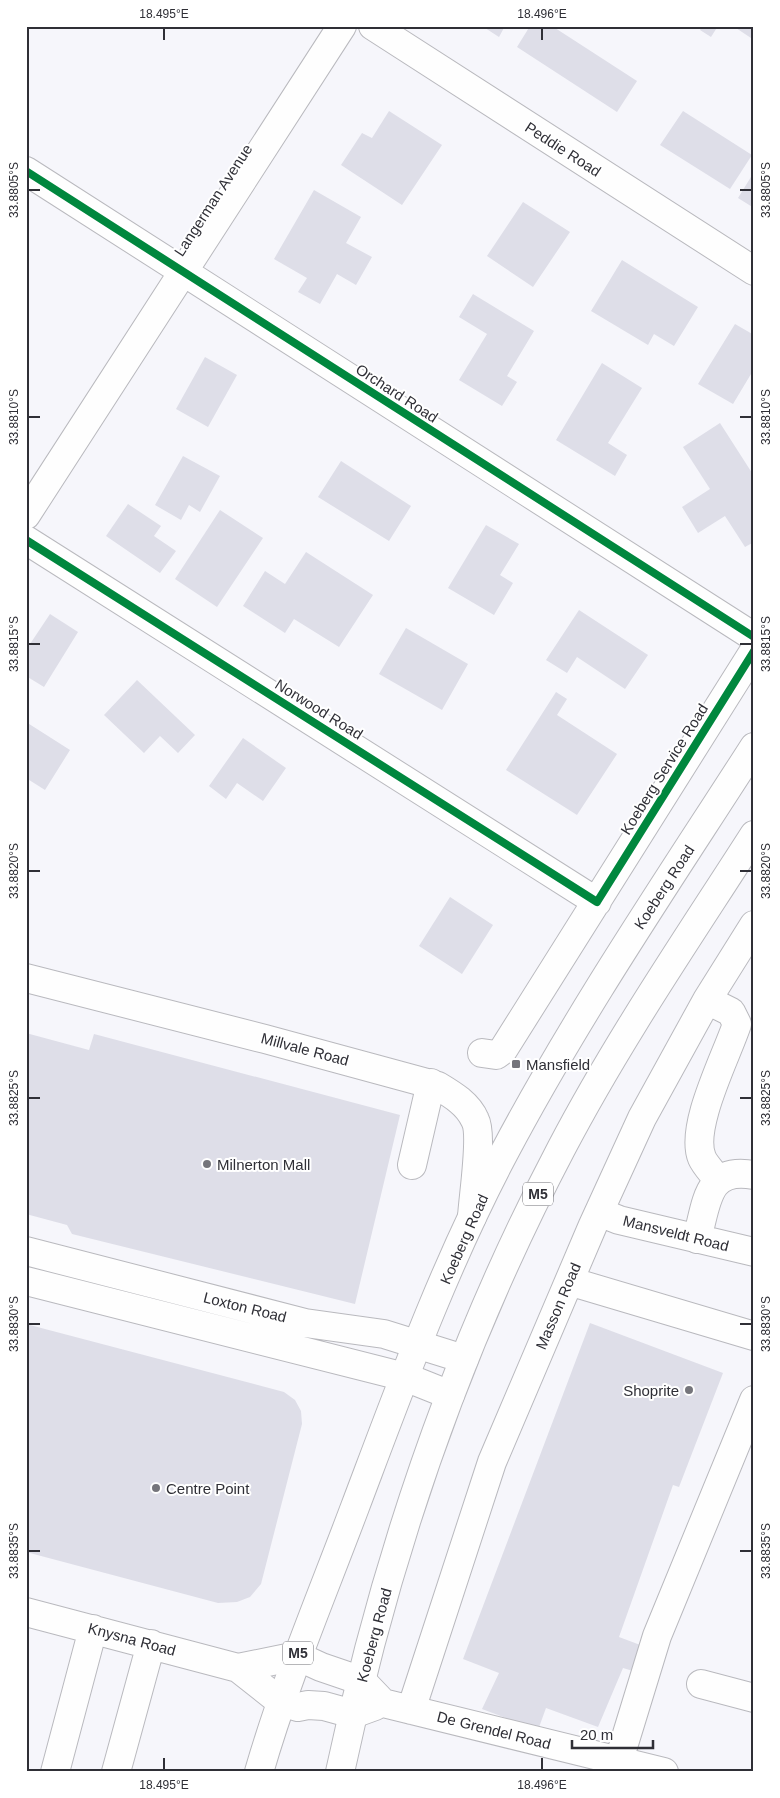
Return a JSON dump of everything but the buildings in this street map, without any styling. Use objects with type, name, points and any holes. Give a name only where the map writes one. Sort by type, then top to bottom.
[{"type":"street","name":"Langerman Avenue","points":[[26,516],[342,26]]},
{"type":"street","name":"Peddie Road","points":[[373,26],[754,271]]},
{"type":"street","name":"Orchard Road","points":[[26,172],[754,637]]},
{"type":"street","name":"Norwood Road","points":[[26,540],[597,902]]},
{"type":"street","name":"Koeberg Service Road","points":[[482,1053],[496,1055],[502,1050],[754,651]]},
{"type":"street","name":"Koeberg Road","points":[[259,1772],[297,1656],[404,1377],[472,1217],[502,1155],[572,1033],[754,747]]},
{"type":"street","name":"Koeberg Road","points":[[340,1772],[353,1714],[391,1569],[450,1395],[477,1325],[540,1190],[582,1110],[613,1056],[754,835]]},
{"type":"street","name":"Masson Road","points":[[411,1710],[492,1462],[599,1212],[642,1118],[706,1000],[754,925]]},
{"type":"street","name":"Millvale Road","points":[[26,978],[435,1085],[456,1097],[476,1121],[478,1136],[472,1217]]},
{"type":"street","points":[[706,1000],[732,1012],[737,1024],[707,1101],[701,1126],[702,1157],[718,1180]]},
{"type":"street","points":[[412,1165],[435,1085]]},
{"type":"street","points":[[697,1239],[712,1186],[718,1180],[738,1172],[754,1175]]},
{"type":"street","name":"Mansveldt Road","points":[[599,1212],[620,1220],[754,1252]]},
{"type":"street","name":"Loxton Road","points":[[26,1251],[305,1323],[384,1334],[418,1343],[464,1359]]},
{"type":"street","name":"Loxton Road","points":[[26,1281],[404,1377],[450,1395]]},
{"type":"street","points":[[569,1281],[754,1336]]},
{"type":"street","points":[[619,1760],[657,1636],[752,1406]]},
{"type":"street","name":"Knysna Road","points":[[26,1612],[238,1668],[281,1702],[298,1707],[308,1705],[324,1706],[353,1714]]},
{"type":"street","points":[[55,1772],[93,1629]]},
{"type":"street","points":[[116,1772],[151,1644]]},
{"type":"street","points":[[297,1656],[321,1667],[362,1680],[383,1703],[353,1714]]},
{"type":"street","name":"Knysna Road","points":[[238,1668],[297,1656]]},
{"type":"street","points":[[701,1684],[754,1698]]},
{"type":"street","name":"De Grendel Road","points":[[383,1703],[664,1772]]},
{"type":"cycle path","points":[[26,171],[754,637]]},
{"type":"cycle path","points":[[26,540],[597,902],[754,651]]},
{"type":"place","name":"Mansfield","points":[[516,1064]]},
{"type":"place","name":"Milnerton Mall","points":[[207,1164]]},
{"type":"place","name":"Shoprite","points":[[689,1390]]},
{"type":"place","name":"Centre Point","points":[[156,1488]]}]
